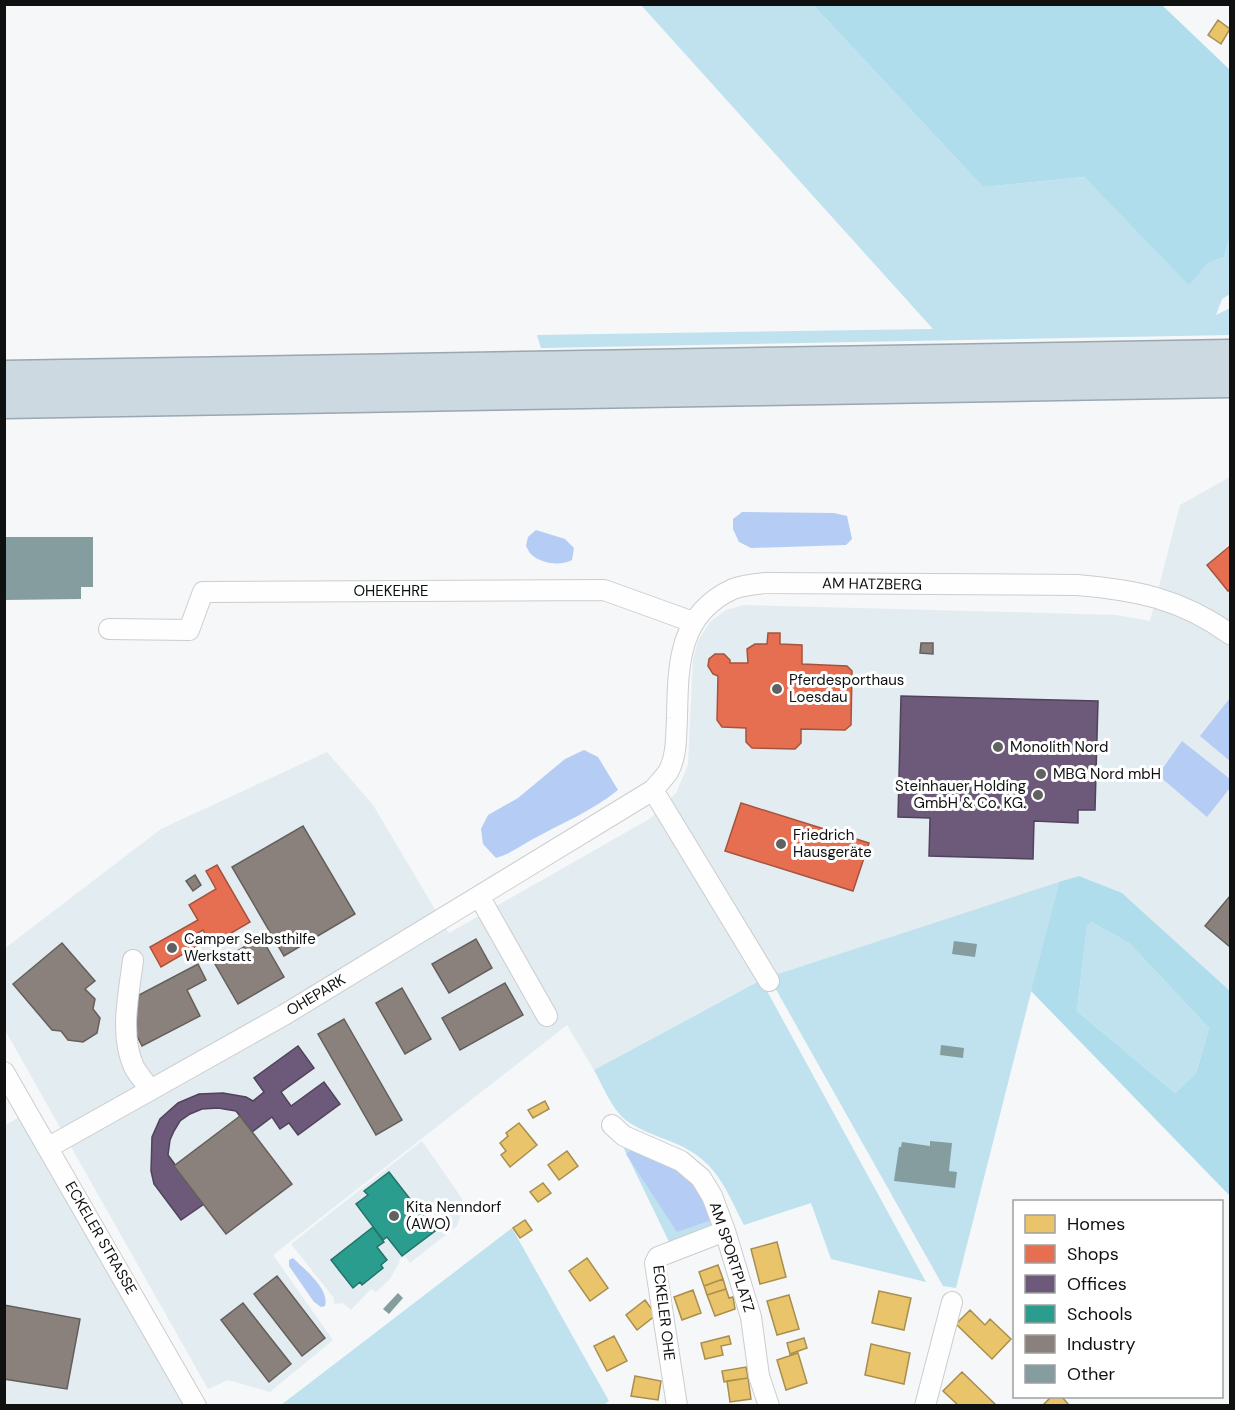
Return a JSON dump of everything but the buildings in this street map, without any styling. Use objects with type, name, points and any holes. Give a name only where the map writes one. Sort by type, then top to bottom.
[{"type":"highway","points":[[1181,356],[1230,349]]},
{"type":"highway","points":[[4,376],[1230,355]]},
{"type":"highway","points":[[4,404],[1230,382]]},
{"type":"street","name":"AM HATZBERG","points":[[479,896],[653,790],[669,771],[676,742],[677,675],[682,648],[693,622],[712,600],[735,588],[765,583],[1077,585],[1135,592],[1179,604],[1230,634]]},
{"type":"street","name":"OHEKEHRE","points":[[109,629],[189,630],[203,592],[604,590],[693,622]]},
{"type":"street","points":[[653,790],[769,981]]},
{"type":"street","points":[[479,896],[547,1016]]},
{"type":"street","name":"OHEPARK","points":[[49,1147],[284,1015],[479,896]]},
{"type":"street","points":[[133,960],[126,1046],[135,1069],[151,1090]]},
{"type":"street","name":"ECKELER STRASSE","points":[[4,1072],[196,1406]]},
{"type":"street","name":"AM SPORTPLATZ","points":[[612,1125],[624,1136],[681,1161],[701,1178],[712,1196],[751,1317],[759,1376],[769,1406]]},
{"type":"street","name":"ECKELER OHE","points":[[677,1406],[655,1263],[658,1257],[725,1231]]},
{"type":"street","points":[[925,1406],[952,1302]]},
{"type":"shaded area","points":[[641,5],[813,5],[983,187],[1084,177],[1189,284],[1208,263],[1224,257],[1230,236],[1230,294],[1222,299],[1216,315],[1230,308],[1230,335],[541,348],[537,335],[933,329]]},
{"type":"shaded area","points":[[813,5],[1162,5],[1230,70],[1230,236],[1224,257],[1208,263],[1189,285],[1084,177],[983,187]]},
{"type":"shaded area","points":[[1230,477],[1230,991],[1122,893],[1079,876],[761,980],[594,1070],[567,1025],[273,1255],[333,1340],[270,1392],[228,1380],[208,1389],[5,1030],[4,949],[161,829],[327,752],[373,805],[449,933],[651,818],[676,793],[688,765],[693,659],[698,641],[710,622],[726,610],[745,605],[1116,615],[1150,621],[1180,505]]},
{"type":"shaded area","points":[[742,512],[834,513],[847,516],[852,539],[846,545],[751,548],[739,542],[733,529],[733,519]]},
{"type":"shaded area","points":[[536,530],[565,539],[574,548],[572,560],[552,563],[531,554],[526,546],[528,537]]},
{"type":"shaded area","points":[[1230,698],[1230,761],[1200,736]]},
{"type":"shaded area","points":[[1182,741],[1230,779],[1230,788],[1207,817],[1158,775]]},
{"type":"shaded area","points":[[584,750],[598,757],[618,790],[587,811],[496,858],[483,844],[481,829],[488,815],[518,798],[565,759]]},
{"type":"shaded area","points":[[1079,876],[1122,893],[1230,991],[1230,1196],[1031,991],[1059,882]],"holes":[[[1091,922],[1129,943],[1209,1028],[1196,1073],[1175,1093],[1077,1011],[1087,925]]]},
{"type":"shaded area","points":[[1059,882],[956,1288],[943,1286],[769,977]]},
{"type":"shaded area","points":[[1091,922],[1129,943],[1209,1028],[1196,1073],[1175,1093],[1077,1011],[1087,924]]},
{"type":"shaded area","points":[[761,980],[926,1282],[831,1259],[811,1203],[744,1225],[722,1183],[705,1162],[687,1149],[646,1132],[627,1121],[608,1097],[594,1070]]},
{"type":"shaded area","points":[[28,1112],[49,1147],[184,1405],[5,1405],[4,1126]]},
{"type":"shaded area","points":[[614,1128],[724,1230],[673,1250]]},
{"type":"shaded area","name":"Kita Nenndorf (AWO)","points":[[422,1141],[461,1197],[464,1205],[457,1226],[410,1263],[405,1256],[399,1259],[390,1279],[376,1292],[371,1289],[351,1310],[343,1303],[334,1304],[334,1298],[291,1244]]},
{"type":"shaded area","points":[[636,1147],[695,1177],[711,1220],[677,1232],[626,1154]]},
{"type":"shaded area","points":[[512,1228],[609,1401],[603,1406],[281,1405]]},
{"type":"shaded area","points":[[293,1258],[320,1286],[326,1300],[325,1306],[321,1307],[314,1302],[289,1266],[289,1260]]},
{"type":"place","name":"Pferdesporthaus Loesdau","points":[[777,689]]},
{"type":"place","name":"Monolith Nord","points":[[998,747]]},
{"type":"place","name":"MBG Nord mbH","points":[[1041,774]]},
{"type":"place","name":"Steinhauer Holding GmbH & Co. KG.","points":[[1038,795]]},
{"type":"place","name":"Friedrich Hausgeräte","points":[[781,844]]},
{"type":"place","name":"Camper Selbsthilfe Werkstatt","points":[[172,948]]},
{"type":"place","name":"Kita Nenndorf (AWO)","points":[[394,1216]]}]
